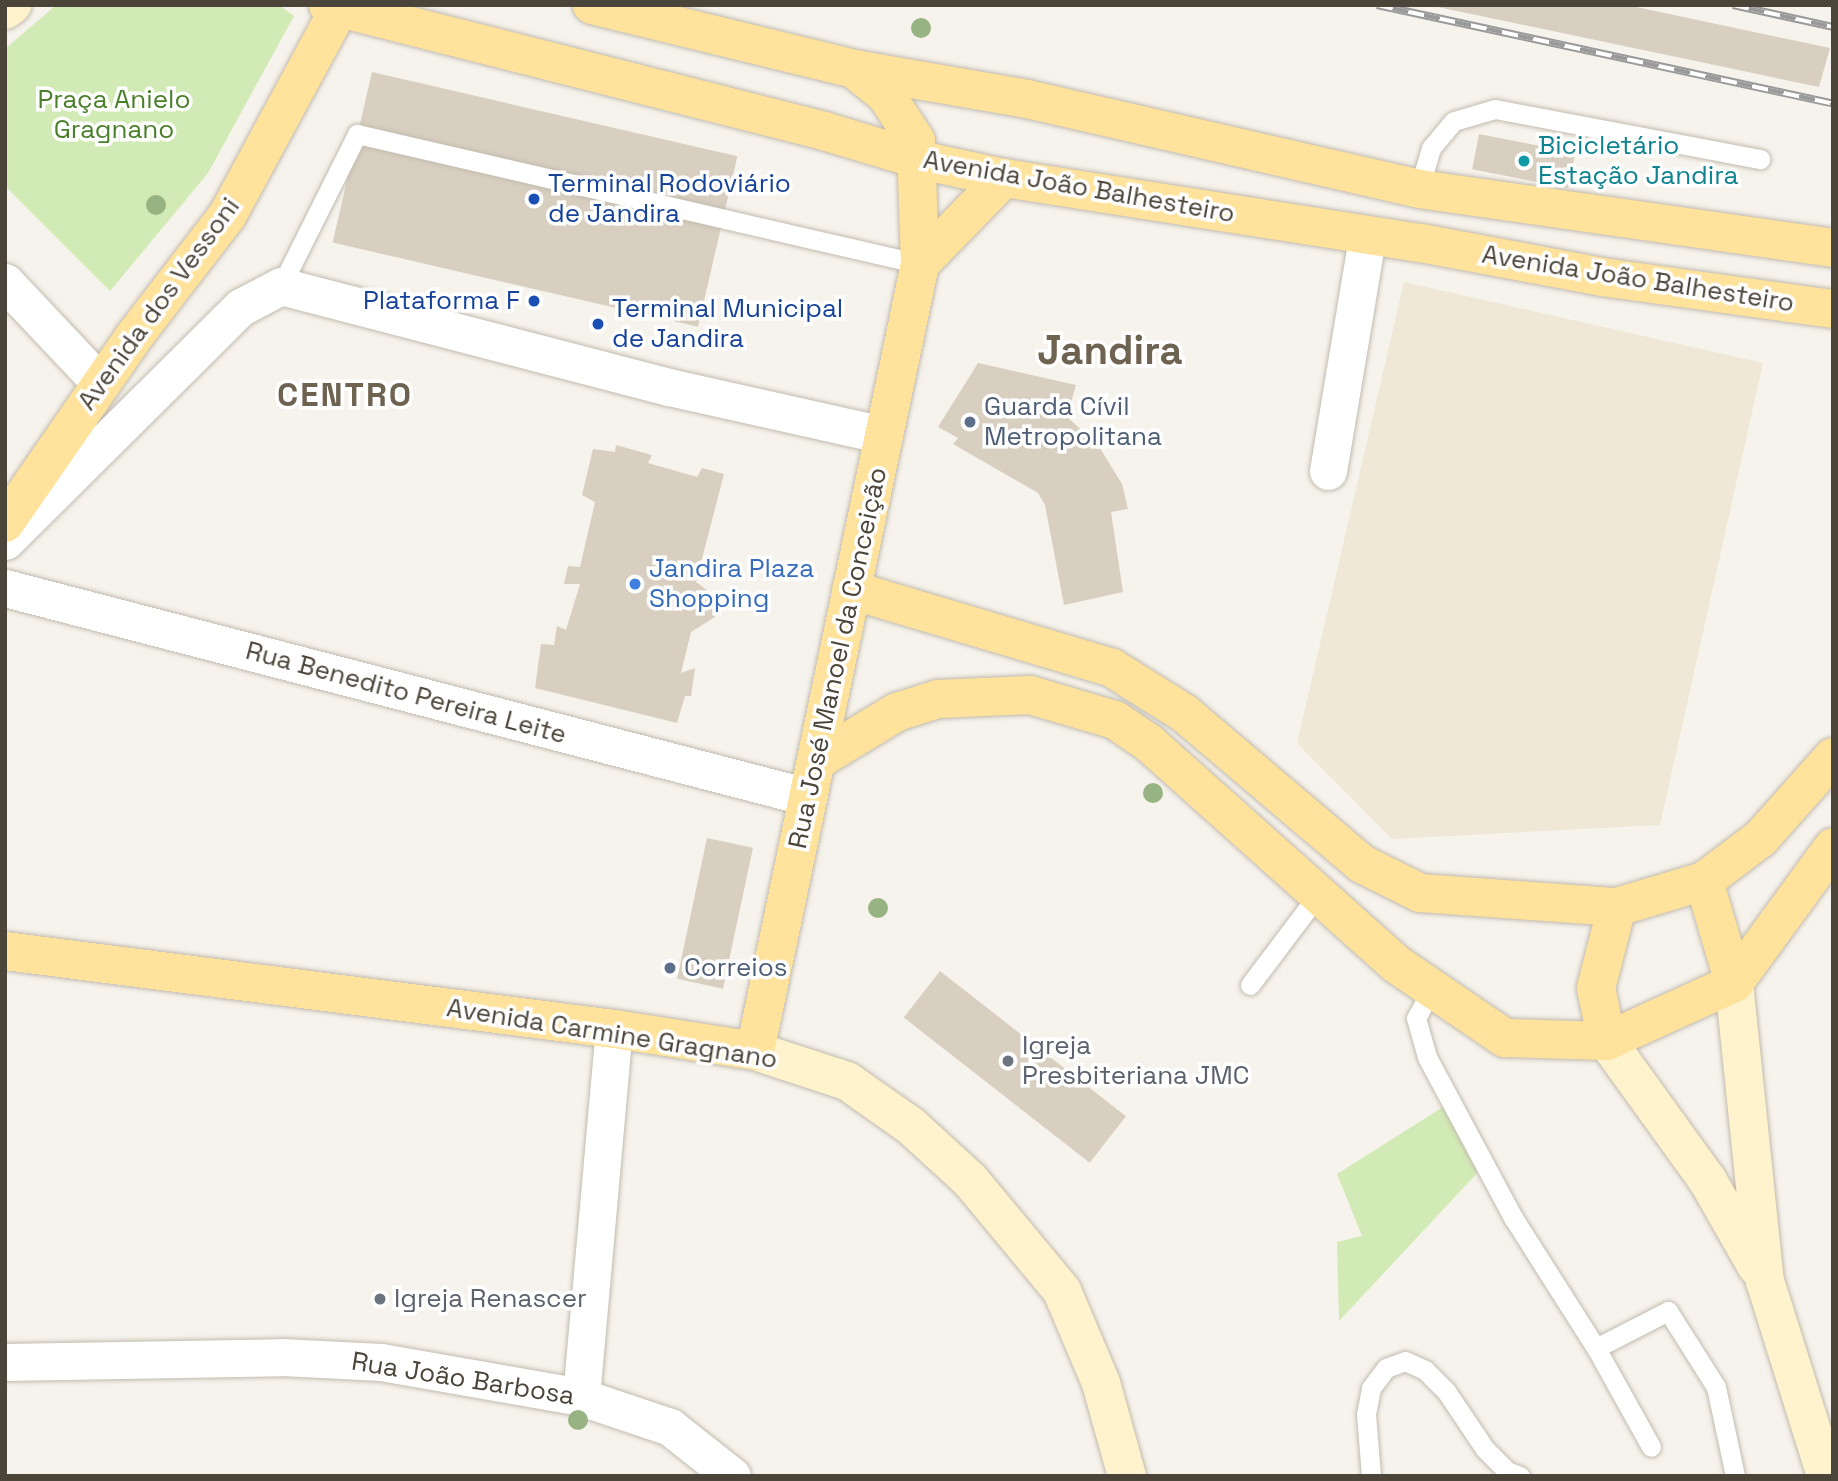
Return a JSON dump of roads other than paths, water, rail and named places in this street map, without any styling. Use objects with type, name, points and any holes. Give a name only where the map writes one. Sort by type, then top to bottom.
[{"type":"main road","points":[[592,5],[854,69],[1027,99],[1419,189],[1833,248]]},
{"type":"main road","name":"Avenida João Balhesteiro","points":[[335,7],[824,131],[920,160],[1004,178],[1367,237],[1421,243],[1602,277],[1833,309]]},
{"type":"main road","name":"Avenida dos Vessoni","points":[[5,523],[101,384],[227,216],[335,7]]},
{"type":"main road","points":[[854,69],[886,95],[916,142],[920,160]]},
{"type":"main road","name":"Rua José Manoel da Conceição","points":[[755,1051],[920,264],[920,160]]},
{"type":"main road","points":[[920,264],[1004,178]]},
{"type":"main road","points":[[851,590],[1112,668],[1184,713],[1362,864],[1420,893],[1617,907],[1704,881],[1761,838],[1833,757]]},
{"type":"main road","points":[[812,779],[897,712],[938,699],[1030,695],[1115,720],[1149,743],[1317,896],[1431,991],[1505,1038],[1607,1041],[1734,983],[1833,847]]},
{"type":"main road","points":[[1704,881],[1734,983]]},
{"type":"main road","points":[[1607,1041],[1596,988],[1617,907]]},
{"type":"main road","name":"Avenida Carmine Gragnano","points":[[5,951],[614,1029],[755,1051]]},
{"type":"street","points":[[5,10],[12,5]]},
{"type":"street","points":[[1328,471],[1367,237]]},
{"type":"street","points":[[5,282],[101,384]]},
{"type":"street","points":[[5,541],[241,307],[281,286],[669,387],[884,435]]},
{"type":"street","name":"Rua Benedito Pereira Leite","points":[[5,587],[812,779]]},
{"type":"street","points":[[1734,983],[1765,1281],[1826,1476]]},
{"type":"street","points":[[581,1396],[614,1029]]},
{"type":"street","points":[[1607,1041],[1708,1181],[1765,1281]]},
{"type":"street","name":"Avenida Carmine Gragnano","points":[[755,1051],[847,1081],[911,1126],[970,1180],[1062,1291],[1101,1382],[1126,1476]]},
{"type":"street","name":"Rua João Barbosa","points":[[5,1362],[282,1357],[381,1362],[581,1396],[670,1427],[732,1476]]},
{"type":"lane","points":[[1419,189],[1431,148],[1454,121],[1495,109],[1760,159]]},
{"type":"lane","points":[[281,286],[357,134],[920,264]]},
{"type":"lane","points":[[1250,985],[1317,896]]},
{"type":"lane","points":[[1431,991],[1416,1018],[1427,1058],[1514,1219],[1596,1348],[1651,1447]]},
{"type":"lane","points":[[1596,1348],[1668,1311],[1716,1387],[1735,1476]]},
{"type":"lane","points":[[1371,1476],[1366,1414],[1371,1388],[1386,1368],[1405,1361],[1425,1370],[1446,1391],[1485,1449],[1507,1471],[1520,1476]]},
{"type":"railway","points":[[1377,5],[1833,104]]},
{"type":"railway","points":[[1733,5],[1833,27]]},
{"type":"place","name":"Bicicletário Estação Jandira","points":[[1524,161]]},
{"type":"place","name":"Terminal Rodoviário de Jandira","points":[[534,199]]},
{"type":"place","name":"Plataforma F","points":[[534,301]]},
{"type":"place","name":"Terminal Municipal de Jandira","points":[[598,324]]},
{"type":"place","name":"Guarda Cívil Metropolitana","points":[[970,422]]},
{"type":"place","name":"Jandira Plaza Shopping","points":[[635,584]]},
{"type":"place","name":"Correios","points":[[670,968]]},
{"type":"place","name":"Igreja Presbiteriana JMC","points":[[1008,1061]]},
{"type":"place","name":"Igreja Renascer","points":[[380,1299]]},
{"type":"district","name":"Jandira","points":[[1110,351]]},
{"type":"district","name":"CENTRO","points":[[345,396]]},
{"type":"park label","name":"Praça Anielo Gragnano","points":[[114,115]]}]
